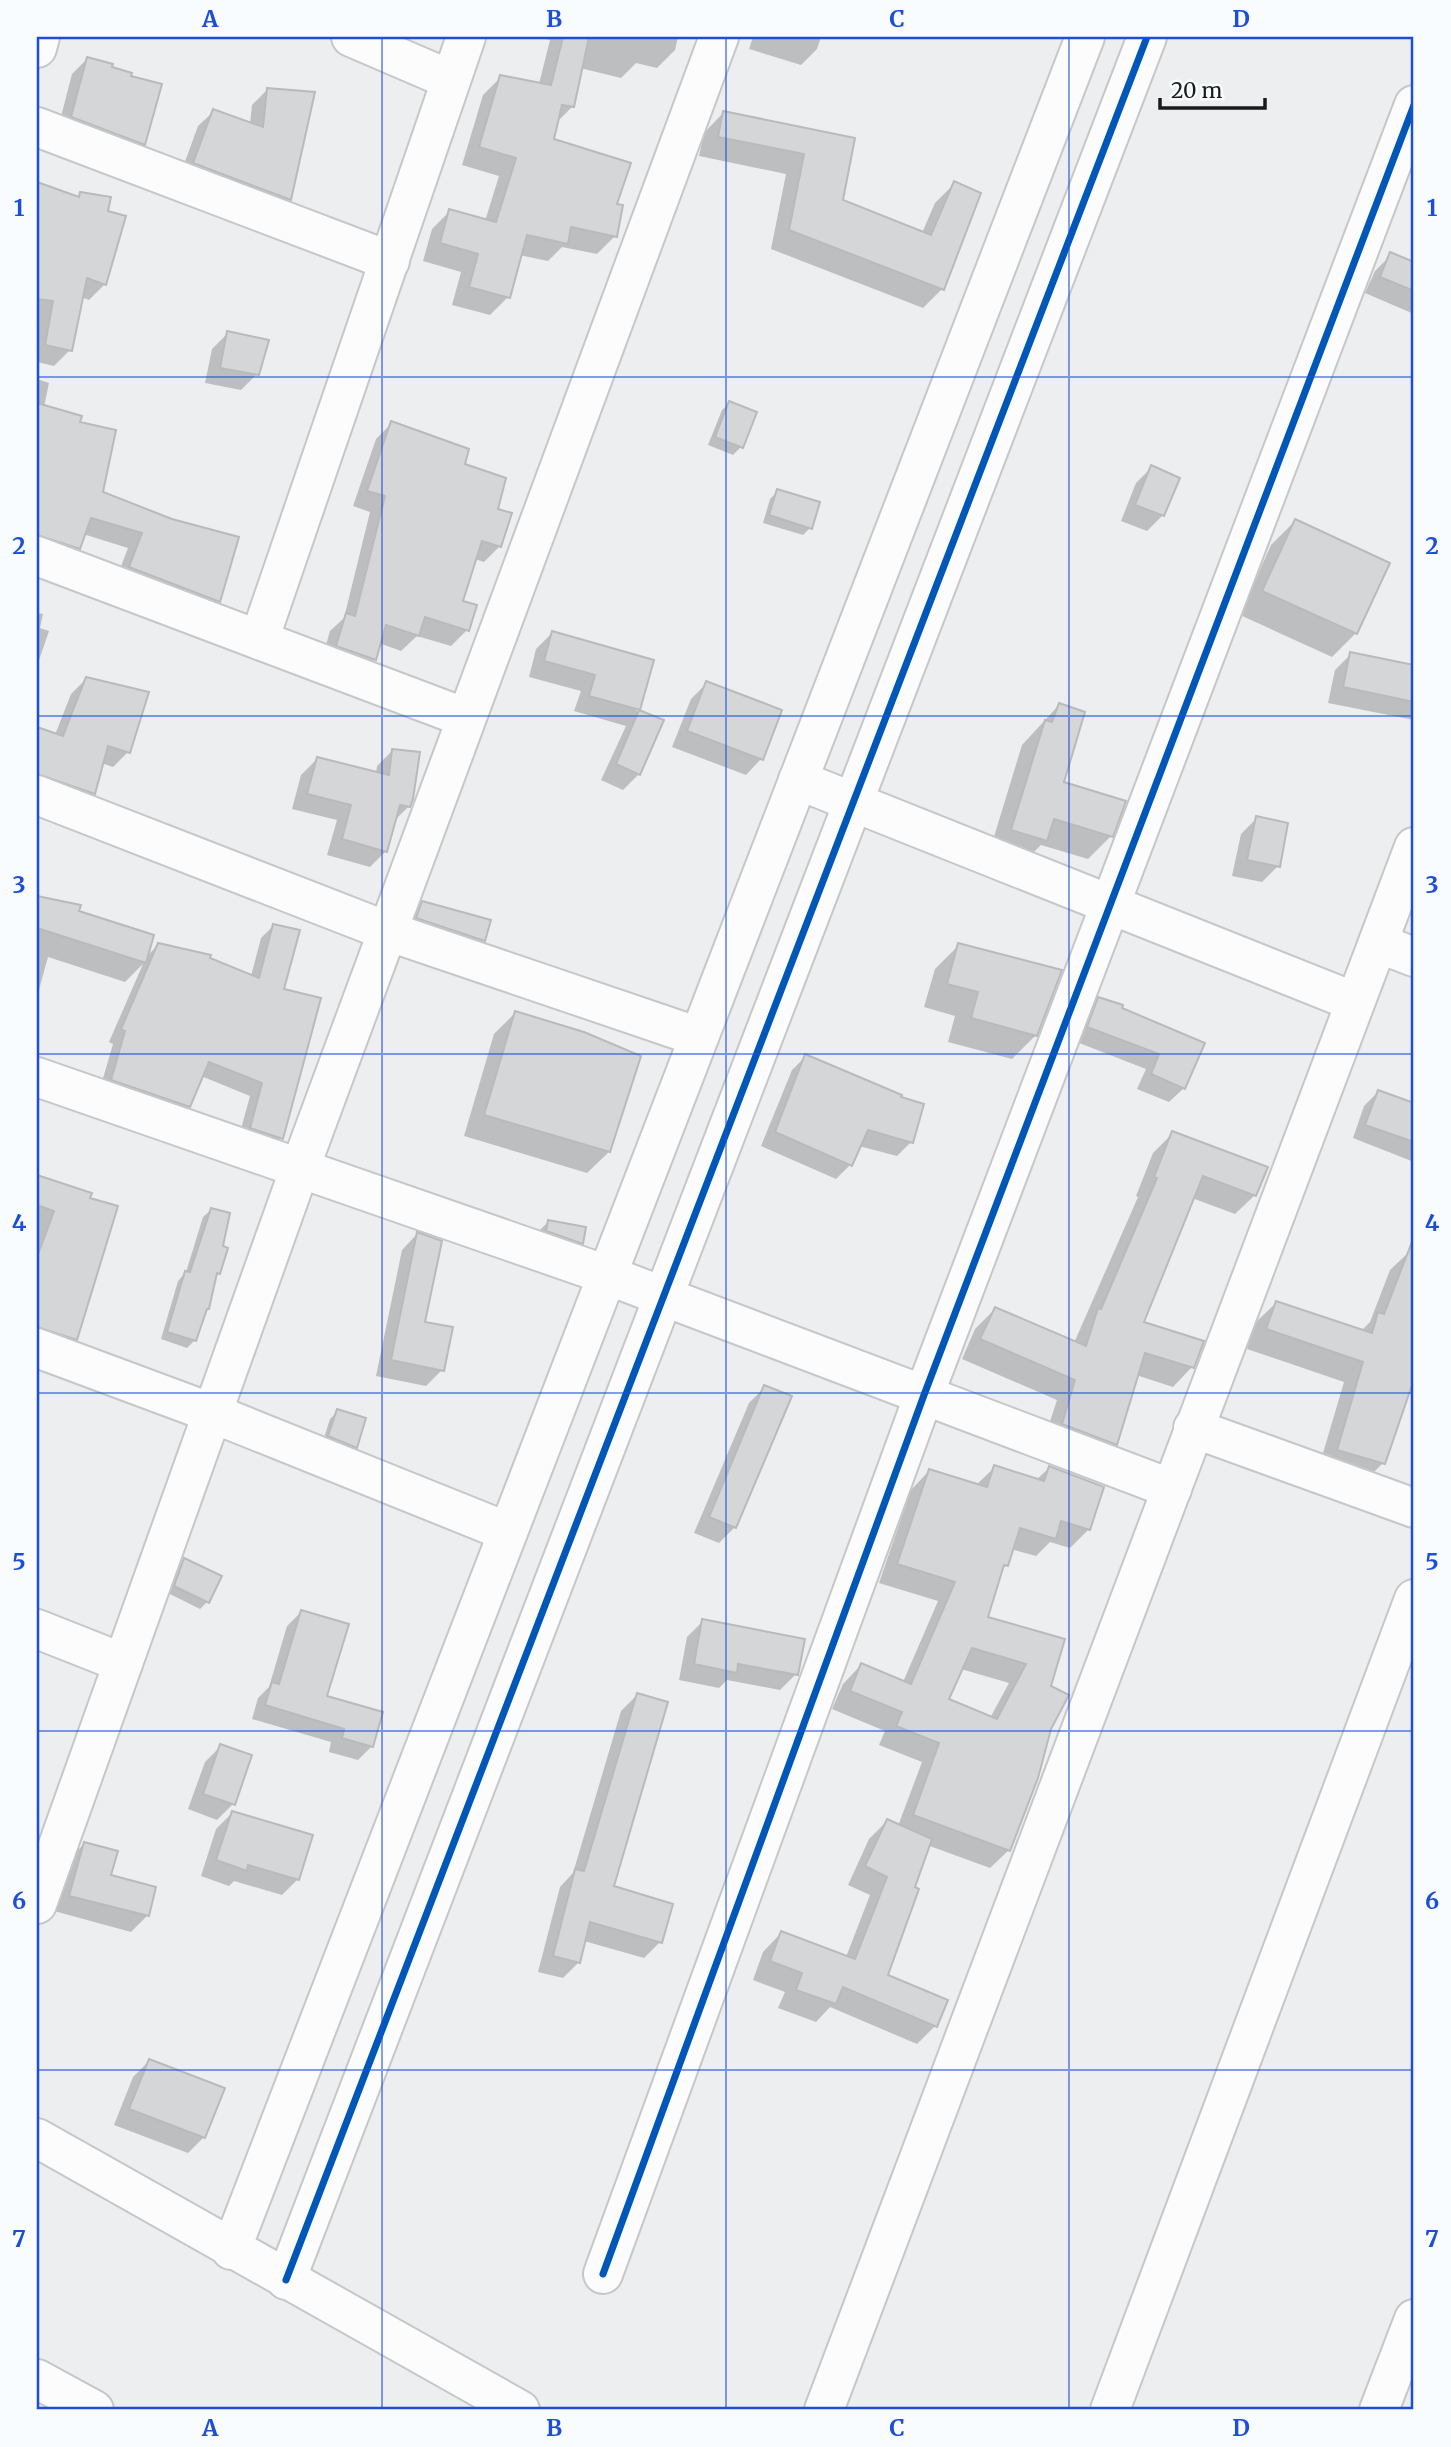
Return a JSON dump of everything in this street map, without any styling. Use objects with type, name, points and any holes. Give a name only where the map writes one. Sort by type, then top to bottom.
[{"type":"main road","points":[[37,48],[40,37]]},
{"type":"main road","points":[[351,37],[451,80]]},
{"type":"main road","points":[[259,640],[466,37]]},
{"type":"main road","points":[[37,1904],[300,1168],[719,37]]},
{"type":"main road","points":[[231,2250],[1085,37]]},
{"type":"main road","points":[[286,2280],[1147,37]]},
{"type":"main road","points":[[603,2274],[924,1395],[1414,105]]},
{"type":"main road","points":[[37,127],[390,261]]},
{"type":"main road","points":[[37,556],[466,718]]},
{"type":"main road","points":[[798,779],[1355,1002]]},
{"type":"main road","points":[[37,795],[387,931],[699,1037]]},
{"type":"main road","points":[[824,2410],[1414,847]]},
{"type":"main road","points":[[1378,943],[1414,957]]},
{"type":"main road","points":[[37,1077],[607,1275],[1172,1489]]},
{"type":"main road","points":[[37,1348],[212,1413],[508,1532]]},
{"type":"main road","points":[[1193,1428],[1414,1508]]},
{"type":"main road","points":[[1110,2410],[1414,1599]]},
{"type":"main road","points":[[37,1629],[123,1663]]},
{"type":"main road","points":[[37,2138],[231,2250],[520,2410]]},
{"type":"main road","points":[[1379,2410],[1414,2319]]},
{"type":"main road","points":[[37,2379],[94,2410]]},
{"type":"building","points":[[563,37],[589,37],[574,107],[562,105],[554,139],[631,163],[617,204],[623,205],[617,237],[571,227],[568,244],[527,235],[510,298],[469,287],[478,254],[440,243],[449,209],[496,222],[516,158],[479,147],[500,75],[551,85]]},
{"type":"building","points":[[87,57],[113,64],[112,67],[132,73],[131,76],[162,84],[145,145],[71,117]]},
{"type":"building","points":[[267,88],[315,92],[291,200],[193,163],[213,109],[263,127]]},
{"type":"building","points":[[723,111],[855,138],[843,200],[931,235],[954,181],[981,193],[944,290],[789,230],[804,154],[718,137]]},
{"type":"building","points":[[37,182],[79,197],[80,192],[111,197],[108,211],[126,216],[106,285],[87,278],[72,351],[45,345],[53,301],[37,299]]},
{"type":"building","points":[[1390,252],[1414,262],[1414,291],[1380,277]]},
{"type":"building","points":[[227,331],[269,340],[259,375],[220,368]]},
{"type":"building","points":[[729,401],[757,412],[743,448],[715,437]]},
{"type":"building","points":[[37,403],[82,416],[80,422],[116,430],[103,492],[172,519],[239,537],[220,602],[129,567],[142,533],[91,518],[80,549],[37,535]]},
{"type":"building","points":[[391,421],[469,449],[465,464],[506,478],[498,509],[512,513],[501,547],[482,541],[463,601],[477,605],[469,631],[425,617],[419,636],[386,625],[376,660],[336,646],[346,613],[355,616],[385,496],[367,491]]},
{"type":"building","points":[[1151,465],[1180,478],[1164,516],[1135,505]]},
{"type":"building","points":[[777,489],[820,502],[812,529],[769,515]]},
{"type":"building","points":[[1295,519],[1390,563],[1357,634],[1262,591]]},
{"type":"building","points":[[552,631],[654,660],[640,710],[589,696],[595,675],[544,661]]},
{"type":"building","points":[[1350,652],[1414,665],[1414,702],[1343,687]]},
{"type":"building","points":[[86,677],[149,692],[130,753],[108,746],[95,794],[37,774],[37,727],[63,736]]},
{"type":"building","points":[[706,681],[782,710],[763,760],[687,731]]},
{"type":"building","points":[[1059,703],[1085,712],[1064,782],[1126,801],[1113,837],[1054,819],[1047,841],[1011,830],[1045,720],[1052,722]]},
{"type":"building","points":[[639,710],[664,720],[640,775],[616,764]]},
{"type":"building","points":[[392,749],[420,752],[413,799],[410,807],[400,805],[387,852],[342,839],[351,805],[307,794],[317,757],[389,775]]},
{"type":"building","points":[[1256,816],[1288,823],[1280,867],[1247,860]]},
{"type":"building","points":[[37,896],[81,905],[79,911],[154,935],[146,963],[37,928]]},
{"type":"building","points":[[422,901],[491,920],[485,941],[416,918]]},
{"type":"building","points":[[273,924],[300,930],[284,989],[321,998],[283,1139],[250,1128],[262,1083],[209,1062],[190,1107],[111,1080],[125,1031],[121,1029],[158,943],[211,955],[210,958],[259,978]]},
{"type":"building","points":[[958,943],[1062,970],[1037,1036],[971,1018],[978,992],[947,984]]},
{"type":"building","points":[[1098,997],[1123,1005],[1122,1008],[1205,1043],[1185,1089],[1151,1074],[1159,1054],[1087,1027]]},
{"type":"building","points":[[515,1011],[584,1032],[641,1056],[610,1152],[484,1115]]},
{"type":"building","points":[[805,1054],[902,1095],[901,1097],[924,1104],[913,1143],[868,1130],[852,1166],[775,1132]]},
{"type":"building","points":[[1378,1090],[1414,1103],[1414,1142],[1365,1125]]},
{"type":"building","points":[[1172,1131],[1268,1167],[1256,1196],[1203,1176],[1144,1322],[1204,1341],[1194,1368],[1145,1353],[1117,1445],[1062,1424],[1075,1380],[980,1339],[995,1307],[1086,1346],[1098,1308],[1101,1309],[1157,1178],[1154,1177]]},
{"type":"building","points":[[37,1175],[92,1193],[90,1198],[118,1206],[77,1340],[37,1327],[37,1257],[54,1211],[37,1205]]},
{"type":"building","points":[[211,1208],[230,1213],[223,1246],[228,1248],[220,1274],[217,1273],[209,1309],[196,1341],[167,1332],[185,1271],[190,1272]]},
{"type":"building","points":[[548,1220],[586,1227],[583,1244],[546,1231]]},
{"type":"building","points":[[417,1232],[442,1241],[425,1322],[453,1327],[444,1371],[391,1360]]},
{"type":"building","points":[[1412,1242],[1414,1379],[1385,1464],[1337,1450],[1363,1362],[1266,1329],[1276,1301],[1372,1333],[1378,1312],[1384,1314]]},
{"type":"building","points":[[764,1385],[792,1396],[736,1528],[709,1517]]},
{"type":"building","points":[[337,1409],[366,1418],[357,1448],[328,1436]]},
{"type":"building","points":[[994,1465],[1044,1481],[1049,1466],[1104,1487],[1090,1530],[1061,1521],[1056,1539],[1020,1528],[1008,1566],[1004,1565],[988,1617],[1065,1639],[1051,1686],[1069,1695],[1051,1729],[1038,1778],[1010,1851],[913,1815],[939,1743],[896,1726],[902,1712],[850,1691],[861,1663],[911,1684],[955,1582],[897,1564],[929,1469],[987,1487]],"holes":[[[972,1648],[1026,1664],[997,1719],[949,1699]]]},
{"type":"building","points":[[184,1558],[222,1576],[209,1603],[174,1586]]},
{"type":"building","points":[[301,1610],[349,1624],[327,1696],[383,1712],[373,1747],[342,1738],[344,1729],[265,1705],[272,1682],[279,1684]]},
{"type":"building","points":[[702,1619],[805,1639],[798,1675],[738,1664],[737,1673],[694,1664]]},
{"type":"building","points":[[637,1693],[668,1702],[614,1886],[673,1904],[662,1943],[590,1922],[580,1963],[553,1956],[575,1869],[584,1871]]},
{"type":"building","points":[[220,1744],[252,1755],[235,1805],[203,1794]]},
{"type":"building","points":[[232,1811],[313,1835],[299,1880],[248,1865],[247,1871],[216,1860]]},
{"type":"building","points":[[887,1819],[932,1839],[915,1887],[919,1889],[888,1975],[948,2000],[937,2027],[843,1987],[836,2004],[796,1990],[802,1973],[770,1961],[781,1931],[855,1959],[887,1877],[865,1866]]},
{"type":"building","points":[[84,1842],[118,1851],[111,1875],[156,1887],[149,1916],[69,1896]]},
{"type":"building","points":[[149,2059],[225,2088],[205,2138],[129,2109]]},
{"type":"cycle path","points":[[286,2280],[1147,37]]},
{"type":"cycle path","points":[[603,2274],[924,1395],[1414,105]]}]
